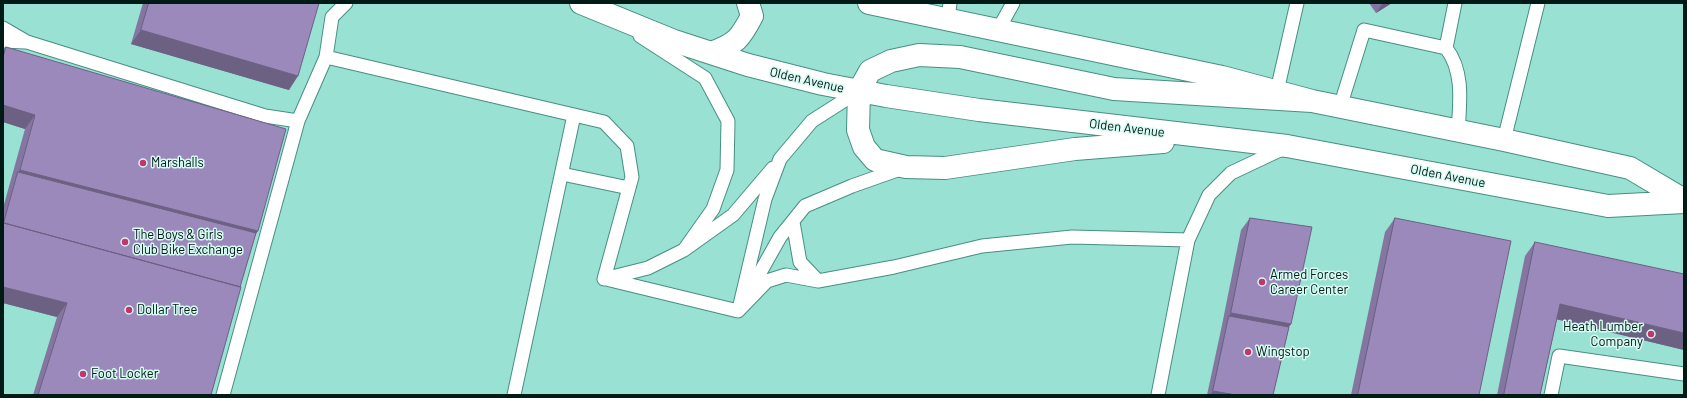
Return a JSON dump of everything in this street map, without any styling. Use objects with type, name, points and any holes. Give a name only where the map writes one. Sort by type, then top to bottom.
[{"type":"main road","name":"Olden Avenue","points":[[581,3],[674,41],[748,66],[859,91],[980,110],[1287,146],[1608,206],[1684,201]]},
{"type":"main road","points":[[711,53],[730,47],[743,34],[752,16],[748,3]]},
{"type":"main road","name":"Olden Avenue","points":[[869,3],[949,11],[998,30],[1222,77],[1312,101],[1504,140],[1630,168],[1684,201]]},
{"type":"main road","points":[[1212,138],[1075,149],[946,168],[906,168],[875,160],[864,146],[858,130],[859,91],[870,71],[891,61],[919,55],[960,57],[1114,89],[1312,101]]},
{"type":"lane","points":[[223,395],[298,121],[326,57],[332,17],[346,3]]},
{"type":"lane","points":[[998,30],[1013,3]]},
{"type":"lane","points":[[1277,91],[1297,3]]},
{"type":"lane","points":[[1446,48],[1455,3]]},
{"type":"lane","points":[[1504,140],[1538,3]]},
{"type":"lane","points":[[603,12],[705,78],[728,121],[727,170],[713,208],[684,250]]},
{"type":"lane","points":[[3,28],[27,42],[264,116],[298,121]]},
{"type":"lane","points":[[1340,107],[1364,30],[1446,48],[1453,57],[1461,89],[1458,131]]},
{"type":"lane","points":[[3,41],[27,42]]},
{"type":"lane","points":[[326,57],[604,122],[627,146],[632,177],[604,279]]},
{"type":"lane","points":[[604,279],[648,268],[684,250],[733,216],[812,121],[859,91]]},
{"type":"lane","points":[[514,395],[574,115]]},
{"type":"lane","points":[[1158,395],[1188,240],[1209,195],[1231,173],[1287,146]]},
{"type":"lane","points":[[738,311],[765,199],[780,159]]},
{"type":"lane","points":[[738,311],[780,237],[805,206],[852,186],[906,168]]},
{"type":"lane","points":[[562,174],[630,188]]},
{"type":"lane","points":[[793,222],[800,262],[818,281]]},
{"type":"lane","points":[[738,311],[767,281],[786,275],[818,281],[894,267],[982,246],[1072,237],[1188,240]]},
{"type":"lane","points":[[604,279],[738,311]]},
{"type":"lane","points":[[1551,395],[1559,356],[1684,374]]},
{"type":"building","points":[[149,3],[319,3],[298,76],[141,30]]},
{"type":"building","name":"Marshalls","points":[[6,47],[286,129],[258,231],[20,170],[35,115],[3,105],[3,58]]},
{"type":"building","name":"The Boys & Girls Club Bike Exchange","points":[[18,172],[256,233],[240,287],[4,223],[3,225]]},
{"type":"building","name":"Armed Forces Career Center","points":[[1250,218],[1312,227],[1291,324],[1231,313]]},
{"type":"building","points":[[1395,218],[1511,241],[1479,395],[1358,395]]},
{"type":"building","name":"Dollar Tree","points":[[4,223],[241,287],[211,395],[38,395],[67,303],[3,287]]},
{"type":"building","name":"Heath Lumber Company","points":[[1535,242],[1684,274],[1684,333],[1560,304],[1540,395],[1504,395]]},
{"type":"building","points":[[1229,316],[1289,327],[1273,395],[1236,395],[1213,391]]},
{"type":"place","name":"Marshalls","points":[[143,163]]},
{"type":"place","name":"The Boys & Girls Club Bike Exchange","points":[[125,242]]},
{"type":"place","name":"Armed Forces Career Center","points":[[1262,282]]},
{"type":"place","name":"Dollar Tree","points":[[129,310]]},
{"type":"place","name":"Heath Lumber Company","points":[[1651,334]]},
{"type":"place","name":"Wingstop","points":[[1248,352]]},
{"type":"place","name":"Foot Locker","points":[[83,374]]}]
